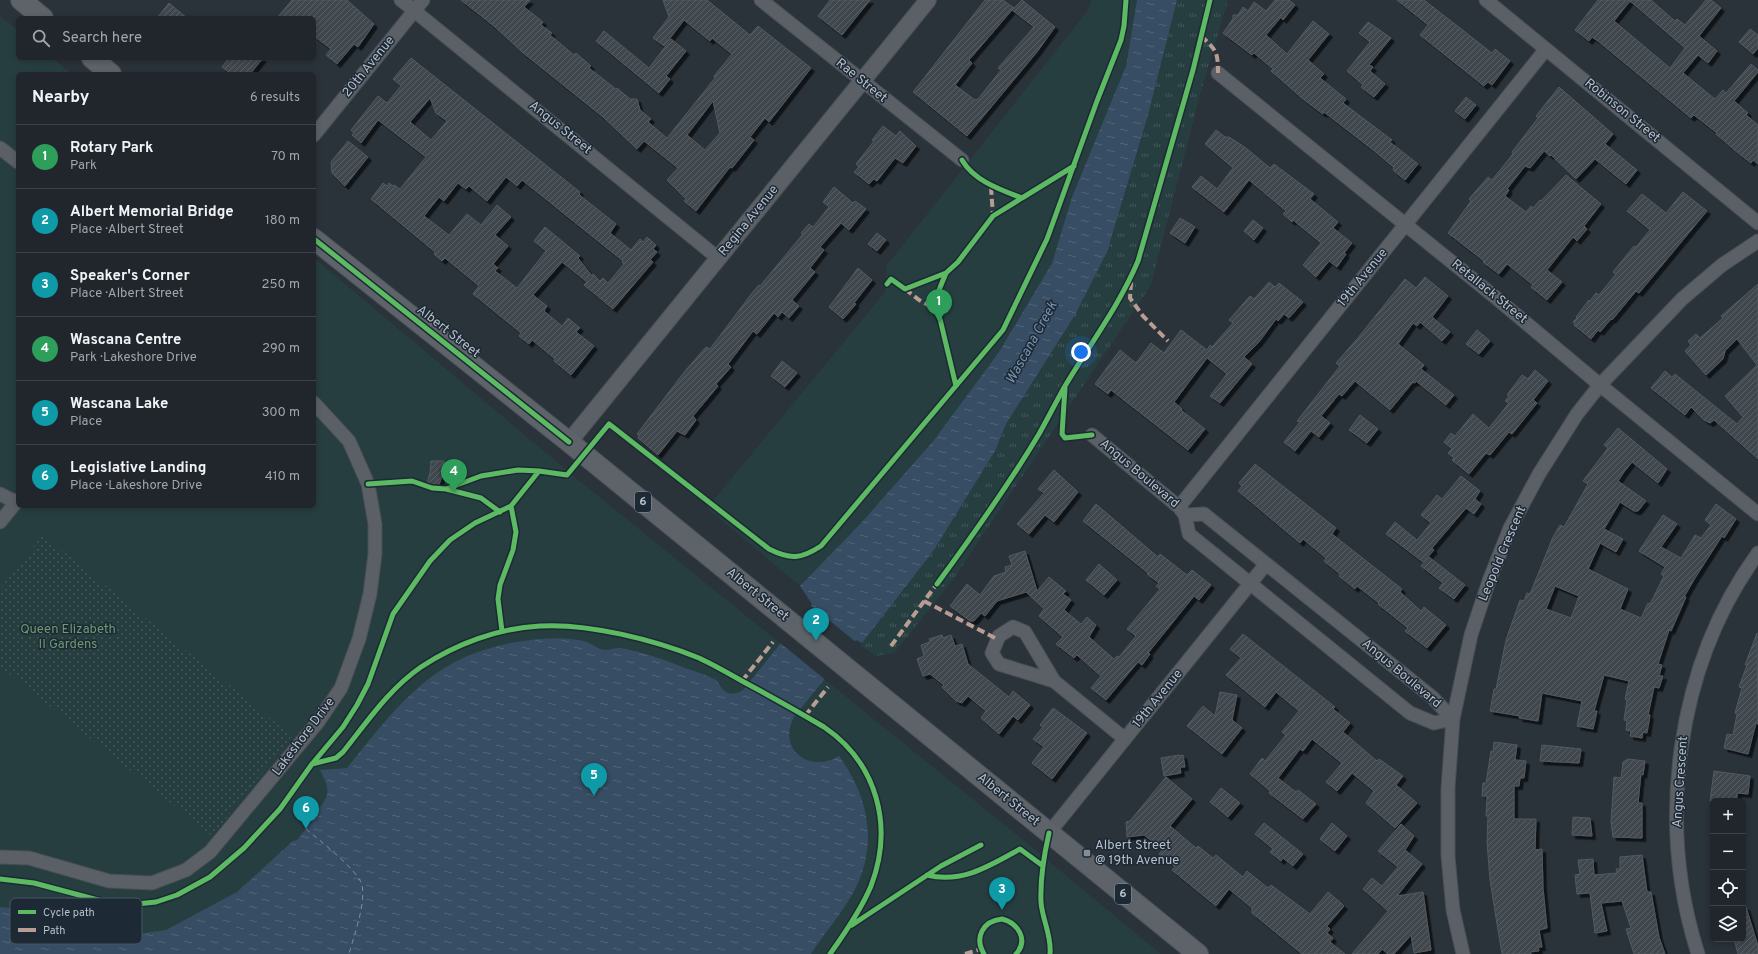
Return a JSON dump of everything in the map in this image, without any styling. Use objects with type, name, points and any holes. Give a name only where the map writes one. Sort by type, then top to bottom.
[{"type":"main road","points":[[21,0],[41,16]]},
{"type":"main road","points":[[94,60],[109,72]]},
{"type":"main road","name":"Albert Street","points":[[316,241],[569,442],[1198,954]]},
{"type":"street","name":"Angus Street","points":[[401,0],[718,258]]},
{"type":"street","name":"20th Avenue","points":[[316,133],[423,0]]},
{"type":"street","name":"Rae Street","points":[[761,0],[862,82],[962,160]]},
{"type":"street","name":"Regina Avenue","points":[[569,442],[928,0]]},
{"type":"street","name":"Robinson Street","points":[[1486,0],[1756,217]]},
{"type":"street","name":"19th Avenue","points":[[1182,511],[1405,225],[1546,49]]},
{"type":"street","name":"Retallack Street","points":[[1218,73],[1495,296],[1600,386],[1758,514]]},
{"type":"street","points":[[0,148],[16,160]]},
{"type":"street","name":"Leopold Crescent","points":[[1463,954],[1453,910],[1448,856],[1448,788],[1453,719],[1471,635],[1489,581],[1510,528],[1539,474],[1577,414],[1600,386],[1682,299],[1722,265],[1758,241]]},
{"type":"street","name":"Lakeshore Drive","points":[[0,857],[29,858],[109,881],[152,883],[186,870],[210,852],[318,722],[340,688],[359,639],[370,594],[375,554],[375,524],[368,484],[349,441],[316,405]]},
{"type":"street","name":"Angus Boulevard","points":[[1092,435],[1182,511],[1204,514],[1432,697],[1453,719]]},
{"type":"street","points":[[0,494],[16,501]]},
{"type":"street","points":[[0,522],[16,502]]},
{"type":"street","name":"Angus Boulevard","points":[[1182,511],[1189,534],[1410,713],[1434,723],[1453,719]]},
{"type":"street","name":"Angus Crescent","points":[[1698,954],[1687,913],[1680,864],[1678,793],[1680,753],[1689,709],[1713,632],[1733,591],[1758,553]]},
{"type":"street","name":"19th Avenue","points":[[1042,828],[1125,739],[1266,564]]},
{"type":"street","points":[[1054,681],[999,664],[992,653],[999,636],[1012,627],[1025,632],[1054,681],[1125,739]]},
{"type":"green space","points":[[1091,0],[1137,0],[1126,66],[1072,197],[1052,263],[999,352],[934,440],[862,522],[800,586],[707,508],[885,292],[887,265],[1088,10]]},
{"type":"green space","points":[[1177,0],[1228,0],[1201,91],[1151,285],[952,581],[894,653],[876,656],[860,645],[934,550],[995,451],[1006,424],[1075,315],[1107,252],[1148,115]]},
{"type":"green space","points":[[0,16],[16,28],[16,60],[54,60],[70,72],[16,72],[16,508],[316,508],[316,260],[576,478],[1022,839],[1161,954],[0,954]]},
{"type":"green space","name":"Queen Elizabeth II Gardens","points":[[43,535],[292,736],[212,836],[0,666],[0,589]]},
{"type":"water","name":"Wascana Creek","points":[[1137,0],[1177,0],[1148,115],[1107,252],[1075,315],[1006,424],[995,451],[934,550],[862,643],[856,640],[794,717],[790,729],[790,739],[793,748],[799,755],[807,760],[817,762],[828,761],[839,756],[858,788],[867,822],[868,840],[866,858],[861,875],[848,901],[811,954],[0,954],[0,907],[10,908],[10,944],[142,944],[142,933],[166,930],[237,892],[294,840],[296,841],[317,815],[315,813],[324,802],[327,793],[326,783],[320,770],[347,768],[386,720],[414,691],[447,667],[465,657],[492,647],[525,640],[558,638],[574,639],[587,642],[603,650],[621,648],[662,659],[716,680],[723,690],[732,694],[744,689],[812,604],[800,586],[862,522],[934,440],[999,352],[1052,263],[1072,197],[1126,66]]},
{"type":"pier","points":[[809,604],[857,643],[827,681],[779,642]]},
{"type":"building","points":[[292,0],[347,0],[374,24],[358,47],[354,44],[337,64],[326,55],[331,49],[316,38],[316,16],[279,16]]},
{"type":"building","points":[[461,0],[530,0],[524,7],[543,22],[541,25],[552,33],[550,35],[574,55],[576,53],[591,66],[589,68],[616,89],[617,88],[630,99],[637,99],[640,110],[651,119],[648,122],[667,138],[715,78],[714,76],[732,54],[712,38],[710,41],[684,20],[664,46],[653,38],[669,17],[663,0],[707,0],[750,35],[758,26],[811,68],[769,122],[765,118],[750,137],[754,140],[732,168],[730,167],[696,211],[684,201],[686,199],[667,180],[678,168],[644,141],[637,149],[603,117],[522,52],[495,27]],"holes":[[[713,101],[720,133],[705,150],[687,135]]]},
{"type":"building","points":[[830,0],[870,0],[842,35],[818,16]]},
{"type":"building","points":[[985,0],[1003,0],[1014,8],[1022,0],[1055,27],[1037,52],[967,136],[913,92]],"holes":[[[1012,10],[1034,27],[998,68],[1001,70],[978,99],[975,100],[955,85],[972,63],[969,60]]]},
{"type":"building","points":[[1275,0],[1289,0],[1295,5],[1283,20],[1281,17],[1266,35],[1287,54],[1313,21],[1329,34],[1308,60],[1324,74],[1320,78],[1346,99],[1343,103],[1392,140],[1390,142],[1418,164],[1405,180],[1393,170],[1394,168],[1391,165],[1373,150],[1324,112],[1323,114],[1303,99],[1271,71],[1273,69],[1254,53],[1252,55],[1223,33],[1233,19],[1233,15],[1238,15],[1243,7],[1248,11],[1254,2],[1266,11]]},
{"type":"building","points":[[1397,0],[1424,0],[1492,53],[1495,49],[1510,61],[1492,85],[1488,82],[1484,86],[1420,35],[1428,25]]},
{"type":"building","points":[[1598,0],[1651,0],[1675,21],[1677,19],[1685,25],[1706,0],[1711,0],[1721,8],[1699,36],[1717,51],[1708,63],[1698,55],[1683,73],[1715,99],[1723,90],[1726,93],[1751,64],[1758,70],[1758,72],[1734,101],[1748,113],[1746,115],[1758,125],[1758,164],[1753,160],[1751,163],[1694,115],[1691,118],[1598,41],[1592,37],[1589,41],[1575,30]],"holes":[[[1630,1],[1685,48],[1670,68],[1614,21]]]},
{"type":"building","points":[[169,3],[185,16],[159,16]]},
{"type":"building","points":[[1368,22],[1391,38],[1369,65],[1373,67],[1370,71],[1385,84],[1374,97],[1361,87],[1363,85],[1347,71],[1370,42],[1359,33]]},
{"type":"building","points":[[1750,29],[1758,35],[1758,48],[1753,54],[1739,42]]},
{"type":"building","points":[[604,31],[649,68],[671,39],[686,51],[666,76],[670,79],[659,93],[596,41]]},
{"type":"building","points":[[411,58],[580,192],[579,194],[582,197],[616,224],[610,233],[631,250],[640,239],[643,242],[647,237],[656,245],[653,249],[657,252],[650,260],[653,262],[613,309],[584,285],[587,282],[562,262],[533,295],[547,306],[544,311],[562,326],[568,318],[580,328],[576,332],[594,346],[571,375],[554,361],[555,359],[532,340],[529,344],[519,336],[521,333],[473,294],[479,286],[445,258],[442,261],[434,254],[435,252],[371,199],[383,183],[387,186],[389,183],[400,189],[426,157],[378,120],[361,143],[352,135],[354,133],[351,130],[378,96],[387,103],[401,86],[393,79]],"holes":[[[430,98],[436,113],[447,121],[431,140],[410,122]],[[506,177],[517,186],[522,180],[623,261],[622,262],[624,264],[608,283],[603,278],[600,281],[593,274],[592,276],[578,258],[580,256],[545,227],[534,241],[546,251],[517,288],[495,271],[498,268],[493,264],[508,246],[495,235],[511,217],[497,205],[481,225],[467,214],[449,235],[424,216],[439,197],[444,201],[458,183],[466,189],[469,186],[487,201]]]},
{"type":"building","points":[[227,60],[261,60],[252,72],[228,72],[222,67]]},
{"type":"building","points":[[1559,87],[1613,134],[1605,144],[1637,170],[1626,184],[1595,159],[1576,179],[1551,155],[1550,156],[1544,151],[1530,168],[1525,166],[1507,189],[1509,190],[1505,196],[1526,212],[1531,206],[1533,208],[1540,200],[1541,201],[1566,175],[1601,204],[1584,226],[1587,229],[1577,241],[1573,237],[1547,270],[1562,282],[1547,300],[1531,287],[1533,285],[1507,264],[1499,274],[1448,233],[1471,201],[1469,199],[1488,177],[1492,180],[1513,154],[1512,152],[1538,118],[1536,116]]},
{"type":"building","points":[[1466,97],[1476,105],[1465,119],[1455,111]]},
{"type":"building","points":[[883,126],[896,136],[900,131],[916,146],[903,163],[895,158],[877,181],[874,179],[869,184],[854,172],[859,167],[856,164],[874,141],[872,140]]},
{"type":"building","points":[[1216,130],[1225,137],[1229,137],[1246,148],[1270,168],[1274,164],[1314,194],[1310,199],[1338,222],[1333,228],[1352,243],[1344,253],[1346,254],[1337,267],[1329,261],[1316,277],[1303,265],[1321,243],[1293,220],[1292,222],[1283,214],[1286,211],[1249,180],[1224,212],[1192,187],[1201,176],[1217,189],[1233,168],[1205,144]]},
{"type":"building","points":[[348,141],[368,157],[345,186],[332,173],[331,162]]},
{"type":"building","points":[[834,187],[853,203],[855,201],[866,209],[849,230],[841,223],[820,247],[824,250],[810,268],[815,272],[792,300],[799,306],[789,318],[782,312],[778,317],[774,313],[757,334],[753,331],[728,364],[731,367],[716,384],[718,386],[693,416],[696,420],[685,435],[677,431],[658,455],[638,438],[639,436],[637,434],[685,371],[706,347],[710,349],[752,293],[759,285],[760,286],[803,234],[801,233],[809,224],[813,227],[814,226],[829,207],[823,202]]},
{"type":"building","points":[[1683,192],[1707,211],[1639,293],[1636,291],[1612,320],[1611,319],[1600,332],[1598,330],[1591,339],[1574,325],[1575,324],[1573,322],[1589,300],[1590,301],[1596,293],[1599,295],[1616,274],[1613,272],[1634,246],[1636,247],[1650,230],[1627,211],[1642,194],[1666,213]]},
{"type":"building","points":[[1180,218],[1195,227],[1185,243],[1170,233]]},
{"type":"building","points":[[1253,220],[1263,228],[1254,240],[1244,231]]},
{"type":"building","points":[[877,233],[886,240],[877,251],[868,244]]},
{"type":"building","points":[[858,268],[872,280],[854,303],[856,304],[843,319],[829,307]]},
{"type":"building","points":[[1425,277],[1448,296],[1432,317],[1450,332],[1442,341],[1420,322],[1417,326],[1413,323],[1398,344],[1424,365],[1421,369],[1454,395],[1446,405],[1416,381],[1415,383],[1413,382],[1390,410],[1355,381],[1342,396],[1339,394],[1321,416],[1330,423],[1319,437],[1311,431],[1295,451],[1284,442],[1300,422],[1297,421],[1340,366],[1336,363],[1405,279],[1416,288]]},
{"type":"building","points":[[1269,282],[1275,287],[1279,283],[1303,302],[1289,318],[1284,314],[1278,321],[1276,319],[1259,342],[1244,357],[1252,364],[1220,403],[1210,396],[1227,374],[1207,358],[1174,402],[1182,409],[1181,410],[1205,429],[1188,450],[1111,390],[1108,394],[1095,384],[1120,350],[1136,363],[1151,343],[1164,353],[1181,330],[1207,350],[1210,345],[1212,347],[1233,323],[1229,320],[1250,296],[1254,299]]},
{"type":"building","points":[[1758,284],[1758,459],[1714,420],[1710,423],[1704,420],[1691,407],[1685,415],[1651,388],[1665,371],[1672,377],[1675,374],[1737,424],[1743,417],[1725,396],[1757,365],[1737,339],[1725,351],[1723,359],[1706,375],[1685,351],[1691,345],[1688,341],[1696,334],[1700,338],[1723,318],[1721,316]]},
{"type":"building","points":[[1477,330],[1490,341],[1479,354],[1466,344]]},
{"type":"building","points":[[782,361],[797,373],[785,387],[771,376]]},
{"type":"building","points":[[1535,370],[1548,381],[1533,400],[1537,403],[1512,434],[1509,432],[1490,455],[1486,453],[1469,474],[1452,460],[1454,458],[1448,453],[1452,449],[1444,442],[1451,433],[1455,436],[1473,414],[1489,428],[1509,403],[1505,401],[1509,396],[1507,395],[1522,375],[1528,379]]},
{"type":"building","points":[[1360,415],[1378,429],[1367,443],[1349,430]]},
{"type":"building","points":[[1618,428],[1667,469],[1658,483],[1632,462],[1624,472],[1618,481],[1646,501],[1638,511],[1634,511],[1620,502],[1604,529],[1623,539],[1616,552],[1600,543],[1588,569],[1628,589],[1620,609],[1641,618],[1664,576],[1661,574],[1665,567],[1639,551],[1663,515],[1677,524],[1661,547],[1681,558],[1695,535],[1701,538],[1711,525],[1705,520],[1716,504],[1736,519],[1724,538],[1722,536],[1695,578],[1684,597],[1686,597],[1671,631],[1669,630],[1658,664],[1662,665],[1659,676],[1663,676],[1659,688],[1654,687],[1648,715],[1650,715],[1647,733],[1643,732],[1642,738],[1630,736],[1631,731],[1626,730],[1627,721],[1624,720],[1627,700],[1625,699],[1629,681],[1604,675],[1594,711],[1597,711],[1593,729],[1577,726],[1582,701],[1542,693],[1538,721],[1519,718],[1520,716],[1490,711],[1506,640],[1520,600],[1524,601],[1527,593],[1530,594],[1553,537],[1560,525],[1564,527],[1588,484],[1583,481],[1608,448],[1604,445]],"holes":[[[1555,586],[1579,596],[1571,618],[1546,609]]]},
{"type":"building","points":[[431,461],[444,461],[443,474],[438,487],[427,483]]},
{"type":"building","points":[[1255,464],[1336,528],[1332,534],[1402,589],[1400,592],[1421,611],[1424,607],[1446,625],[1427,648],[1405,631],[1408,628],[1378,604],[1379,603],[1357,586],[1355,589],[1339,576],[1340,574],[1324,561],[1326,558],[1303,539],[1300,543],[1238,491],[1242,486],[1239,483]]},
{"type":"building","points":[[1054,470],[1078,492],[1054,522],[1045,515],[1029,534],[1017,524],[1044,493],[1038,489]]},
{"type":"building","points":[[1461,476],[1480,491],[1475,499],[1481,504],[1474,514],[1466,508],[1432,548],[1434,550],[1423,562],[1386,534],[1395,522],[1417,540],[1431,523],[1421,515],[1437,495],[1442,499]]},
{"type":"building","points":[[1096,504],[1158,557],[1160,554],[1187,575],[1192,570],[1211,585],[1199,600],[1194,596],[1148,653],[1150,654],[1142,665],[1138,662],[1106,700],[1091,688],[1101,676],[1077,655],[1074,658],[1056,644],[1063,637],[1039,616],[1044,609],[1026,592],[997,601],[985,616],[981,613],[974,621],[970,621],[950,606],[967,584],[980,595],[994,576],[1006,572],[1005,567],[1012,565],[1009,556],[1025,551],[1037,591],[1049,577],[1066,591],[1063,594],[1071,600],[1064,610],[1081,624],[1087,617],[1096,625],[1089,637],[1114,659],[1117,656],[1119,657],[1136,636],[1127,629],[1160,589],[1156,586],[1159,583],[1147,574],[1148,573],[1083,521]]},
{"type":"building","points":[[1429,557],[1465,585],[1454,599],[1439,588],[1443,583],[1421,566]]},
{"type":"building","points":[[1099,564],[1117,580],[1104,595],[1086,580]]},
{"type":"building","points":[[1757,633],[1758,724],[1756,723],[1748,754],[1724,748],[1727,734],[1733,735],[1737,714],[1735,713],[1742,688],[1739,687],[1747,665],[1745,665]]},
{"type":"building","points":[[1243,634],[1335,707],[1333,709],[1350,723],[1343,732],[1377,761],[1379,759],[1403,776],[1396,785],[1417,803],[1395,828],[1366,803],[1374,791],[1352,773],[1337,791],[1326,782],[1342,763],[1312,739],[1303,751],[1300,749],[1278,778],[1296,792],[1298,790],[1316,804],[1303,819],[1269,793],[1270,791],[1250,774],[1262,758],[1265,761],[1286,735],[1282,732],[1299,711],[1276,692],[1265,707],[1226,675],[1241,658],[1230,649]]},
{"type":"building","points":[[942,635],[943,638],[951,635],[955,646],[962,644],[968,664],[1009,697],[1013,691],[1030,705],[1018,720],[1013,716],[999,734],[981,718],[986,711],[968,696],[962,703],[956,701],[942,687],[944,685],[930,674],[923,676],[917,659],[924,656],[921,645],[930,642],[929,639]]},
{"type":"building","points":[[1220,692],[1237,695],[1232,720],[1242,728],[1222,754],[1187,726],[1203,706],[1215,716]]},
{"type":"building","points":[[1053,708],[1087,733],[1052,779],[1032,763],[1044,747],[1033,739],[1043,727],[1040,725]]},
{"type":"building","points":[[1494,742],[1517,745],[1515,760],[1526,761],[1524,778],[1520,778],[1519,786],[1514,786],[1514,819],[1536,819],[1535,850],[1542,849],[1543,888],[1547,928],[1539,930],[1542,947],[1538,947],[1539,951],[1530,952],[1531,954],[1502,954],[1490,880],[1487,842],[1488,816],[1486,816],[1487,796],[1482,796],[1483,783],[1486,783],[1491,751],[1493,752]]},
{"type":"building","points":[[1542,745],[1581,749],[1579,763],[1540,761]]},
{"type":"building","points":[[1183,755],[1185,767],[1180,767],[1181,773],[1164,776],[1161,758]]},
{"type":"building","points":[[1628,759],[1645,761],[1643,775],[1641,774],[1638,803],[1642,803],[1642,838],[1613,837],[1611,822],[1614,777],[1621,778],[1623,762]]},
{"type":"building","points":[[1714,771],[1750,776],[1748,794],[1737,793],[1737,798],[1710,798]]},
{"type":"building","points":[[1166,777],[1192,799],[1170,826],[1196,848],[1198,846],[1213,858],[1216,855],[1243,877],[1247,871],[1268,888],[1271,885],[1310,914],[1328,892],[1340,902],[1344,906],[1327,926],[1330,929],[1327,933],[1333,938],[1330,942],[1345,954],[1302,954],[1252,913],[1252,908],[1229,889],[1216,906],[1172,870],[1175,867],[1159,854],[1163,849],[1144,835],[1127,837],[1126,822],[1130,821]]},
{"type":"building","points":[[1221,788],[1240,803],[1228,817],[1210,802]]},
{"type":"building","points":[[1573,817],[1590,818],[1592,836],[1572,835]]},
{"type":"building","points":[[1264,823],[1303,854],[1293,866],[1283,858],[1281,861],[1270,852],[1273,849],[1255,834]]},
{"type":"building","points":[[1332,823],[1347,836],[1335,851],[1320,839]]},
{"type":"building","points":[[1401,824],[1414,836],[1405,850],[1422,864],[1397,896],[1423,892],[1431,950],[1414,953],[1411,935],[1394,954],[1388,954],[1382,949],[1378,954],[1352,954],[1388,911],[1363,889],[1372,878],[1382,886],[1398,867],[1378,851]]},
{"type":"building","points":[[1642,855],[1647,892],[1651,892],[1659,937],[1665,954],[1634,954],[1626,929],[1631,928],[1622,901],[1601,903],[1607,931],[1595,933],[1590,893],[1577,894],[1575,875],[1580,874],[1578,860],[1593,859],[1594,875],[1617,873],[1616,869],[1620,869],[1620,857]]},
{"type":"building","points":[[1746,907],[1758,946],[1758,954],[1738,954],[1735,942],[1746,942]]},
{"type":"ferry route","points":[[306,829],[346,864],[353,871],[362,885],[363,893],[361,910],[349,954]]},
{"type":"marked path","points":[[1201,36],[1213,48],[1217,55],[1218,73]]},
{"type":"marked path","points":[[991,187],[993,216]]},
{"type":"marked path","points":[[1131,282],[1130,298],[1143,316],[1168,341]]},
{"type":"marked path","points":[[905,289],[919,300],[936,309]]},
{"type":"marked path","points":[[891,646],[939,581]]},
{"type":"marked path","points":[[924,601],[997,639]]},
{"type":"marked path","points":[[742,681],[773,642]]},
{"type":"marked path","points":[[805,716],[828,687]]},
{"type":"marked path","points":[[965,954],[981,949]]},
{"type":"cycle path","points":[[312,764],[343,727],[357,705],[368,684],[393,614],[430,561],[450,540],[475,523],[511,506],[539,471],[567,475],[609,424],[769,549],[784,555],[802,556],[821,546],[1003,330],[1047,239],[1097,101],[1121,40],[1124,26],[1126,0]]},
{"type":"cycle path","points":[[937,584],[990,510],[1039,434],[1065,386],[1122,294],[1138,261],[1193,70],[1210,0]]},
{"type":"cycle path","points":[[962,160],[973,174],[997,188],[1022,198],[1074,166]]},
{"type":"cycle path","points":[[887,284],[891,279],[905,289],[946,273],[958,262],[993,216],[1022,198]]},
{"type":"cycle path","points":[[316,241],[569,442]]},
{"type":"cycle path","points":[[946,273],[937,296],[937,306],[956,386]]},
{"type":"cycle path","points":[[1065,388],[1062,434],[1065,438],[1092,435]]},
{"type":"cycle path","points":[[368,484],[412,481],[432,488],[446,489],[481,476],[518,470],[539,471]]},
{"type":"cycle path","points":[[446,489],[481,498],[500,512]]},
{"type":"cycle path","points":[[502,631],[498,599],[500,585],[513,550],[516,532],[511,506]]},
{"type":"cycle path","points":[[142,903],[156,902],[177,895],[210,877],[244,848],[280,809],[312,764],[336,758],[343,752],[399,685],[421,667],[463,644],[493,634],[524,627],[579,627],[642,639],[682,651],[699,658],[824,727],[842,742],[857,759],[868,777],[876,798],[880,819],[881,841],[878,863],[871,886],[858,913],[830,954]]},
{"type":"cycle path","points":[[1049,833],[1043,867],[1041,902],[1050,941],[1050,954]]},
{"type":"cycle path","points":[[852,925],[941,866],[981,845]]},
{"type":"cycle path","points":[[927,875],[940,877],[964,875],[987,867],[1020,849],[1043,866]]},
{"type":"cycle path","points":[[0,879],[34,883],[90,898]]},
{"type":"cycle path","points":[[984,954],[980,942],[982,931],[985,926],[995,920],[1002,919],[1013,924],[1020,933],[1022,943],[1016,954]]},
{"type":"place","name":"Rotary Park","points":[[939,322]]},
{"type":"place","name":"Wascana Centre","points":[[454,492]]},
{"type":"place","name":"Albert Memorial Bridge","points":[[816,641]]},
{"type":"place","name":"Wascana Lake","points":[[594,796]]},
{"type":"place","name":"Legislative Landing","points":[[306,829]]},
{"type":"place","name":"Albert Street @ 19th Avenue","points":[[1087,853]]},
{"type":"place","name":"Speaker's Corner","points":[[1002,910]]}]
